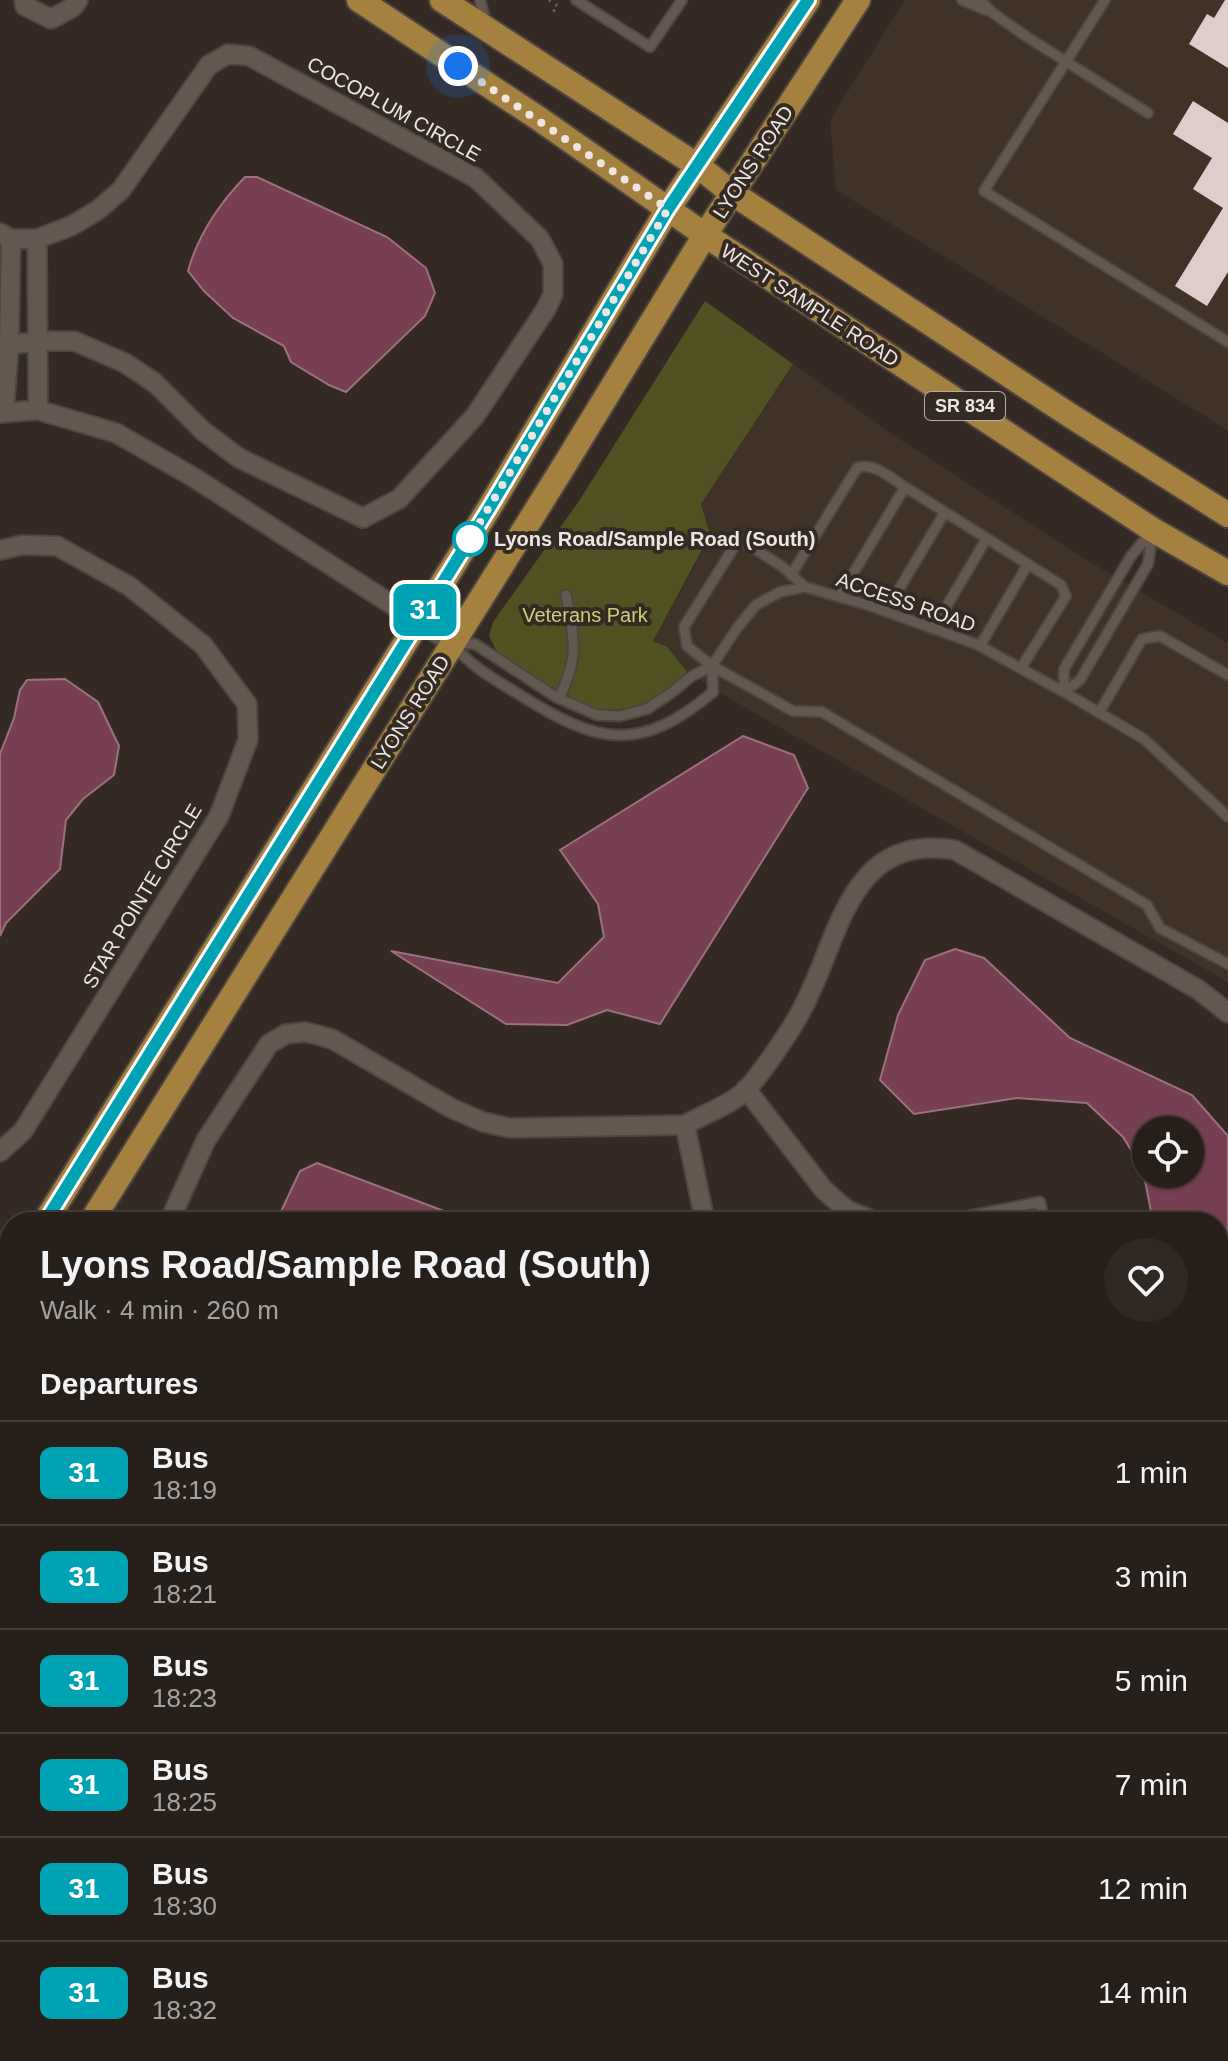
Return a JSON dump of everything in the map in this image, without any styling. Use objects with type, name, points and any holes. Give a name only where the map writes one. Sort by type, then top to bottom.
[{"type":"main road","name":"WEST SAMPLE ROAD","points":[[359,0],[538,118],[705,235],[1153,530],[1228,573]]},
{"type":"main road","name":"SR 834","points":[[442,0],[698,166],[732,193],[1071,416],[1228,515]]},
{"type":"main road","name":"LYONS ROAD","points":[[51,1212],[418,622],[668,209],[808,0]]},
{"type":"main road","name":"LYONS ROAD","points":[[97,1212],[705,235],[858,0]]},
{"type":"street","points":[[24,0],[25,6],[51,19],[73,7],[78,0]]},
{"type":"street","name":"COCOPLUM CIRCLE","points":[[4,345],[74,341],[125,363],[155,383],[203,431],[239,458],[363,518],[399,499],[475,416],[553,294],[553,264],[540,239],[476,178],[249,56],[228,54],[209,65],[121,190],[98,210],[71,226],[37,239],[5,236],[2,412],[38,410],[116,433],[193,477],[452,643]]},
{"type":"street","points":[[37,239],[38,410]]},
{"type":"street","name":"STAR POINTE CIRCLE","points":[[0,550],[22,545],[57,546],[129,586],[203,645],[247,704],[248,740],[219,816],[23,1131],[0,1152]]},
{"type":"street","points":[[174,1212],[206,1140],[269,1044],[286,1034],[306,1032],[332,1039],[451,1108],[483,1122],[510,1128],[685,1125],[746,1089],[800,1013],[854,892],[875,866],[902,851],[934,846],[955,850],[1199,990],[1228,1013]]},
{"type":"street","points":[[746,1089],[824,1190],[852,1212]]},
{"type":"street","points":[[685,1125],[703,1212]]},
{"type":"lane","points":[[480,0],[488,30]]},
{"type":"lane","points":[[576,0],[650,47],[682,0]]},
{"type":"lane","points":[[962,0],[993,13],[1148,113]]},
{"type":"lane","points":[[980,0],[993,13]]},
{"type":"lane","points":[[1105,0],[984,191],[1228,342]]},
{"type":"lane","points":[[791,575],[857,468],[871,466],[1061,585],[1066,596],[1021,668]]},
{"type":"lane","points":[[839,597],[905,487]]},
{"type":"lane","points":[[886,611],[945,512]]},
{"type":"lane","points":[[1064,692],[1080,680],[1148,564],[1153,530]]},
{"type":"lane","points":[[1064,692],[1064,669],[1131,556],[1153,530]]},
{"type":"lane","points":[[933,629],[987,538]]},
{"type":"lane","points":[[805,587],[739,539],[684,627],[687,646],[712,666],[793,711],[822,712],[1147,905],[1160,928],[1228,964]]},
{"type":"lane","points":[[980,646],[1028,564]]},
{"type":"lane","name":"ACCESS ROAD","points":[[452,643],[475,644],[559,698],[597,715],[620,716],[647,709],[692,676],[712,666],[756,605],[780,592],[805,587],[886,611],[980,646],[1021,668],[1144,739],[1228,817]]},
{"type":"lane","points":[[559,698],[575,650],[566,595]]},
{"type":"lane","points":[[1099,713],[1142,639],[1160,636],[1228,675]]},
{"type":"lane","name":"ACCESS ROAD","points":[[452,643],[467,662],[541,707],[592,733],[619,738],[657,728],[687,714],[713,692],[712,666]]},
{"type":"lane","points":[[989,1212],[1040,1202],[1042,1212]]},
{"type":"path","points":[[549,0],[558,6],[552,13]]},
{"type":"shaded area","points":[[905,0],[1228,0],[1228,430],[836,190],[830,120]]},
{"type":"shaded area","points":[[245,177],[257,177],[387,237],[426,268],[435,293],[425,316],[346,392],[291,362],[284,346],[233,318],[188,271],[210,221]]},
{"type":"shaded area","points":[[793,364],[890,433],[1083,558],[1228,643],[1228,982],[744,707],[687,671],[682,662],[653,641],[702,552],[701,504]]},
{"type":"shaded area","points":[[65,679],[98,702],[119,746],[114,775],[83,799],[66,820],[60,869],[6,923],[0,936],[0,754],[14,718],[20,690],[27,680]]},
{"type":"shaded area","points":[[743,736],[794,755],[808,788],[660,1024],[607,1010],[567,1025],[506,1024],[391,951],[558,983],[604,937],[598,904],[560,850]]},
{"type":"shaded area","points":[[955,949],[984,958],[1070,1038],[1192,1095],[1228,1136],[1228,1212],[1151,1212],[1146,1188],[1204,1188],[1204,1116],[1132,1116],[1132,1152],[1123,1137],[1087,1103],[1017,1098],[914,1114],[880,1080],[898,1015],[925,960]]},
{"type":"shaded area","points":[[317,1163],[446,1212],[281,1212],[300,1171]]},
{"type":"green space","name":"Veterans Park","points":[[705,301],[793,364],[701,504],[710,535],[653,641],[667,647],[687,671],[668,690],[646,703],[621,709],[594,708],[560,692],[497,652],[489,636],[493,622],[579,501]]},
{"type":"building","points":[[1228,0],[1228,68],[1189,44],[1207,14],[1214,18]]},
{"type":"building","points":[[1193,101],[1228,123],[1228,272],[1207,306],[1175,286],[1223,208],[1193,189],[1212,158],[1173,134]]},
{"type":"bus line","name":"31","points":[[51,1212],[488,510],[668,209],[808,0]]},
{"type":"place","name":"Lyons Road/Sample Road (South)","points":[[470,539]]},
{"type":"route","points":[[458,66],[668,209],[470,539]]}]
